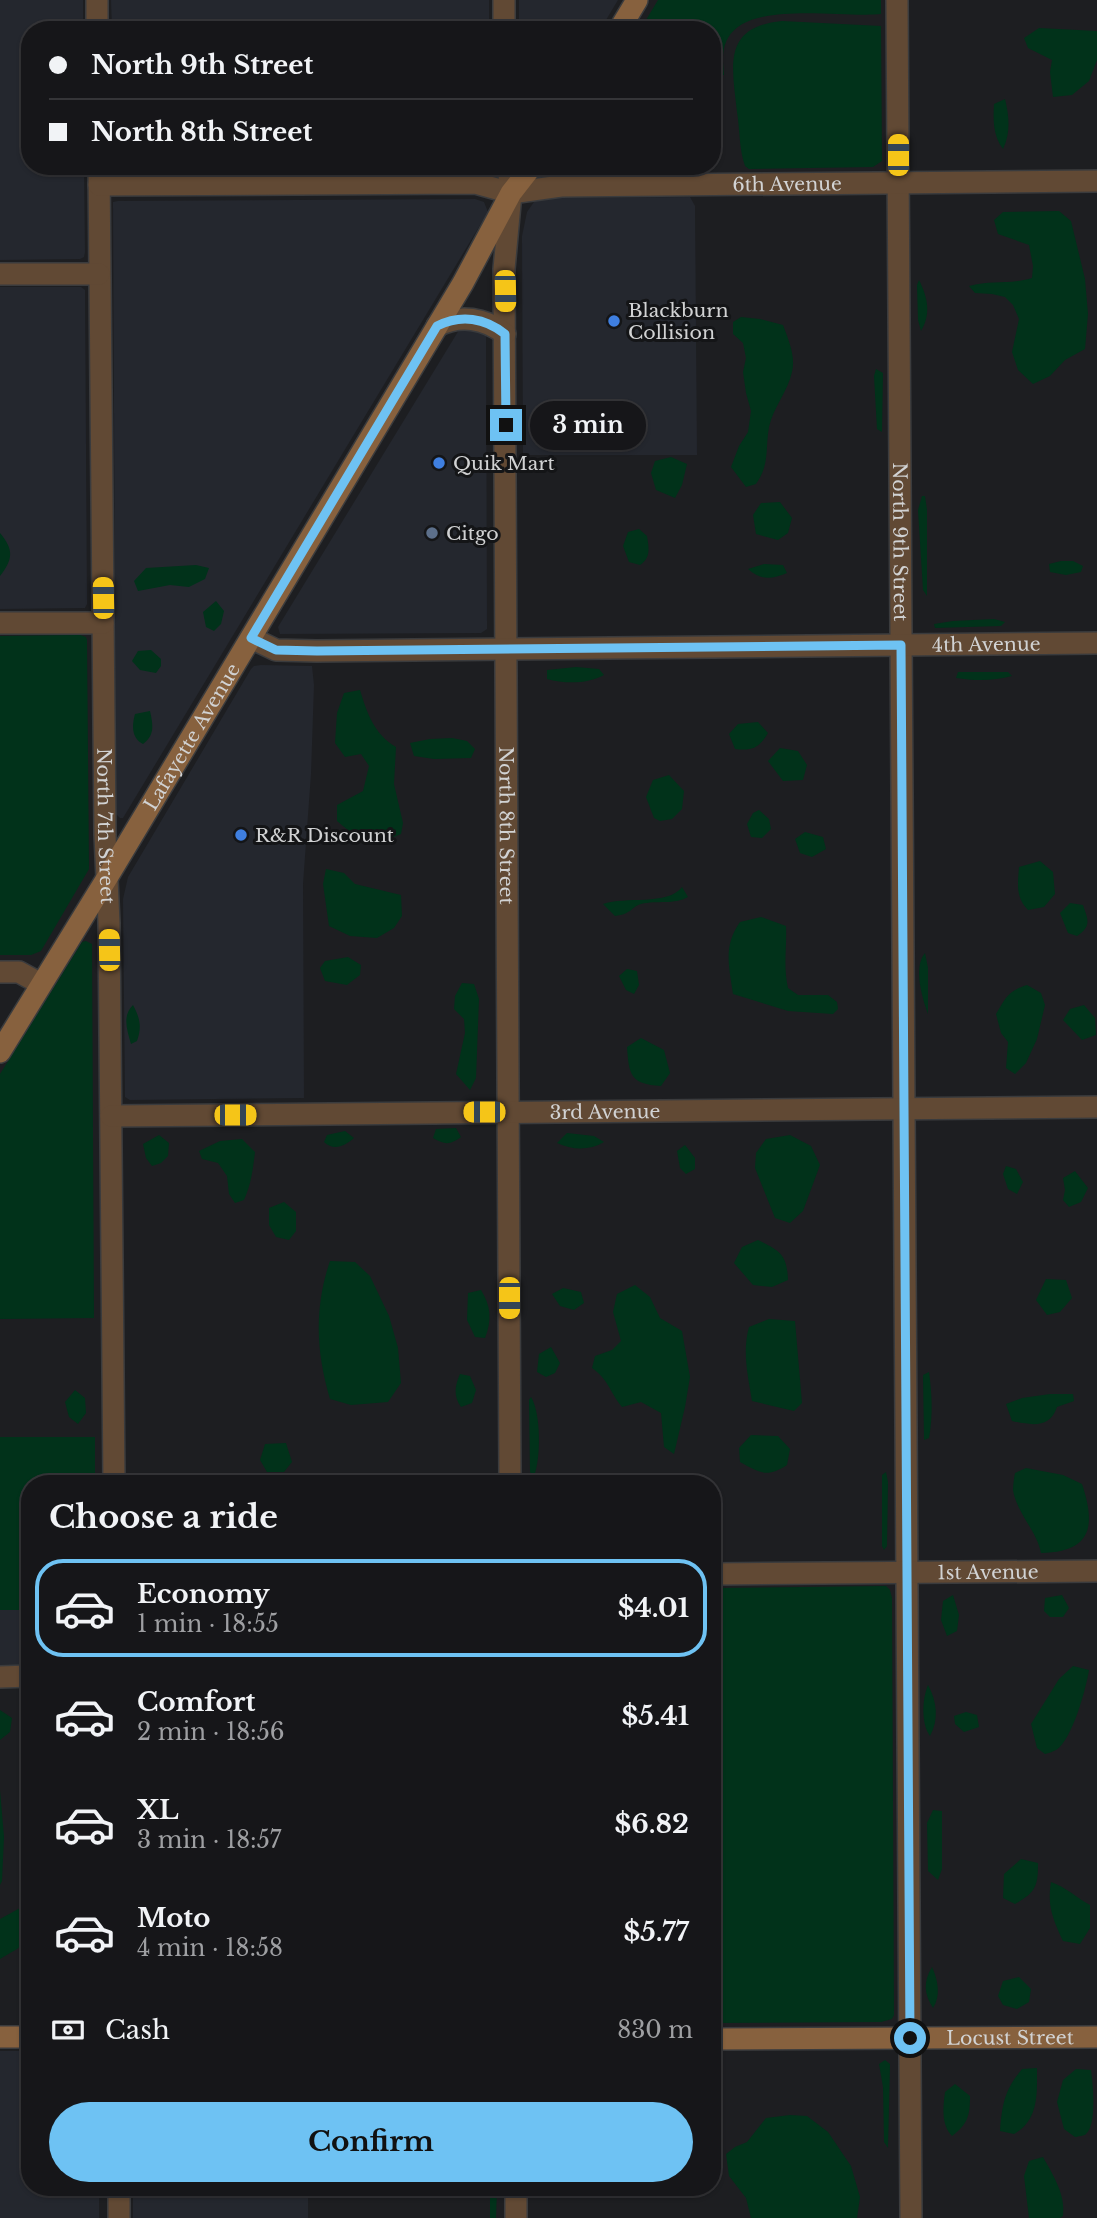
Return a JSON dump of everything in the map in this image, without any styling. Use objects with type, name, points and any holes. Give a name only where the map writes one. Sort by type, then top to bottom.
[{"type":"street","points":[[97,0],[97,21]]},
{"type":"street","points":[[504,0],[504,21]]},
{"type":"street","points":[[624,21],[637,0]]},
{"type":"street","name":"North 9th Street","points":[[897,0],[911,2218]]},
{"type":"street","name":"North 8th Street","points":[[509,175],[512,193],[504,270],[510,1475]]},
{"type":"street","name":"Lafayette Avenue","points":[[0,1052],[251,638],[463,283],[512,193],[525,175]]},
{"type":"street","name":"6th Avenue","points":[[99,176],[475,183],[512,193],[561,186],[1097,181]]},
{"type":"street","name":"North 7th Street","points":[[99,176],[114,1475]]},
{"type":"street","points":[[0,274],[99,274]]},
{"type":"street","points":[[437,326],[455,319],[474,320],[488,322],[505,334]]},
{"type":"street","points":[[0,624],[103,623]]},
{"type":"street","name":"4th Avenue","points":[[251,638],[276,650],[1097,643]]},
{"type":"street","points":[[0,972],[19,972],[41,985]]},
{"type":"street","name":"3rd Avenue","points":[[111,1116],[1097,1107]]},
{"type":"street","name":"1st Avenue","points":[[721,1574],[1097,1571]]},
{"type":"street","points":[[0,1677],[21,1676]]},
{"type":"street","points":[[0,2037],[21,2037]]},
{"type":"street","name":"Locust Street","points":[[721,2039],[1097,2037]]},
{"type":"street","points":[[118,2196],[119,2218]]},
{"type":"street","points":[[516,2196],[516,2218]]},
{"type":"shaded area","points":[[0,0],[83,0],[83,21],[21,21],[21,175],[84,175],[84,257],[0,260]]},
{"type":"shaded area","points":[[111,0],[489,0],[489,21],[112,21]]},
{"type":"shaded area","points":[[519,0],[618,0],[605,21],[519,21]]},
{"type":"shaded area","points":[[690,197],[695,206],[697,455],[523,455],[522,236],[527,212],[534,202],[543,198]]},
{"type":"shaded area","points":[[475,199],[484,202],[488,212],[123,818],[120,818],[116,814],[113,202]]},
{"type":"shaded area","points":[[0,287],[81,287],[85,290],[85,608],[0,609]]},
{"type":"shaded area","points":[[473,328],[486,333],[487,629],[481,633],[280,634],[278,627],[459,330]]},
{"type":"shaded area","points":[[261,665],[312,666],[314,685],[303,884],[304,1098],[130,1100],[125,1097],[123,899],[128,877],[251,669]]},
{"type":"shaded area","points":[[0,1610],[21,1610],[21,1667],[0,1667]]},
{"type":"shaded area","points":[[0,2051],[21,2051],[21,2196],[99,2196],[99,2218],[0,2218]]},
{"type":"shaded area","points":[[133,2196],[308,2196],[308,2218],[133,2218]]},
{"type":"green space","points":[[658,0],[881,0],[881,14],[797,13],[755,19],[739,26],[728,38],[723,52],[724,75],[721,75],[721,21],[645,21]]},
{"type":"green space","points":[[782,21],[881,26],[882,161],[873,167],[749,169],[745,166],[733,79],[735,52],[740,40],[749,31]]},
{"type":"green space","points":[[1039,28],[1097,31],[1097,60],[1089,81],[1072,95],[1053,97],[1050,72],[1052,60],[1028,48],[1024,38]]},
{"type":"green space","points":[[1005,99],[1008,124],[1003,149],[995,133],[994,104]]},
{"type":"green space","points":[[1059,211],[1071,221],[1085,279],[1088,314],[1085,349],[1065,360],[1050,376],[1033,384],[1018,370],[1012,352],[1019,319],[1013,305],[1005,297],[975,293],[969,286],[1032,278],[1029,245],[998,234],[994,220],[1003,212]]},
{"type":"green space","points":[[919,280],[927,306],[921,331],[918,320]]},
{"type":"green space","points":[[741,317],[783,325],[793,360],[790,379],[769,427],[763,470],[756,484],[746,487],[731,467],[748,432],[751,411],[743,372],[746,358],[743,343],[733,334],[733,322]]},
{"type":"green space","points":[[876,369],[883,373],[882,432],[877,429],[874,376]]},
{"type":"green space","points":[[671,457],[687,464],[682,485],[675,498],[656,490],[651,473],[655,461]]},
{"type":"green space","points":[[922,496],[925,496],[927,510],[927,596],[923,590],[918,510]]},
{"type":"green space","points":[[780,502],[792,518],[788,533],[778,540],[756,534],[753,515],[761,503]]},
{"type":"green space","points":[[639,529],[647,536],[649,549],[648,556],[640,565],[629,562],[623,546],[628,532]]},
{"type":"green space","points":[[0,533],[8,544],[10,554],[0,576]]},
{"type":"green space","points":[[1073,561],[1083,566],[1081,572],[1066,575],[1050,572],[1049,564]]},
{"type":"green space","points":[[764,564],[783,565],[787,573],[767,578],[757,576],[748,569]]},
{"type":"green space","points":[[196,565],[209,568],[205,579],[189,587],[170,585],[138,591],[134,581],[146,568]]},
{"type":"green space","points":[[216,601],[224,611],[221,624],[214,631],[206,627],[203,612]]},
{"type":"green space","points":[[994,619],[1005,622],[1001,626],[935,628],[934,624],[953,621]]},
{"type":"green space","points":[[80,635],[87,640],[89,869],[41,951],[31,955],[0,955],[0,636]]},
{"type":"green space","points":[[151,650],[161,659],[161,666],[156,673],[140,670],[132,661],[138,651]]},
{"type":"green space","points":[[576,667],[599,669],[604,675],[576,682],[547,679],[547,670]]},
{"type":"green space","points":[[958,672],[1008,672],[1012,676],[970,680],[956,678]]},
{"type":"green space","points":[[360,690],[377,729],[396,747],[394,784],[403,823],[401,834],[389,839],[361,841],[337,821],[337,805],[363,791],[369,766],[361,754],[345,757],[335,743],[337,713],[344,693]]},
{"type":"green space","points":[[150,711],[152,729],[150,737],[143,744],[134,735],[134,718],[135,714]]},
{"type":"green space","points":[[758,722],[768,733],[761,742],[751,749],[735,749],[729,734],[738,724]]},
{"type":"green space","points":[[452,738],[467,741],[475,749],[471,758],[434,759],[414,756],[410,743],[430,739]]},
{"type":"green space","points":[[780,748],[798,751],[807,765],[803,780],[783,781],[768,761]]},
{"type":"green space","points":[[669,775],[684,791],[682,809],[672,819],[660,821],[654,818],[646,797],[653,780]]},
{"type":"green space","points":[[759,810],[769,819],[771,829],[762,838],[751,837],[747,824],[753,813]]},
{"type":"green space","points":[[805,832],[823,837],[826,849],[812,857],[800,853],[795,839]]},
{"type":"green space","points":[[1040,861],[1053,872],[1055,894],[1044,907],[1028,910],[1019,895],[1019,867]]},
{"type":"green space","points":[[326,869],[344,873],[355,884],[401,895],[402,916],[394,928],[377,938],[350,936],[329,926],[323,884]]},
{"type":"green space","points":[[682,887],[688,897],[677,901],[641,904],[621,915],[615,916],[603,904],[667,897]]},
{"type":"green space","points":[[1070,903],[1083,905],[1087,919],[1087,926],[1077,936],[1068,933],[1060,913]]},
{"type":"green space","points":[[761,917],[786,926],[785,964],[788,988],[798,995],[828,995],[837,1002],[838,1009],[833,1014],[788,1011],[733,994],[729,956],[731,939],[740,922]]},
{"type":"green space","points":[[82,942],[92,944],[94,1318],[0,1319],[0,1074]]},
{"type":"green space","points":[[925,953],[928,968],[928,1014],[919,974],[921,959]]},
{"type":"green space","points":[[348,957],[361,965],[360,975],[347,985],[325,981],[320,968],[325,961]]},
{"type":"green space","points":[[627,969],[637,971],[639,985],[634,994],[626,990],[619,976]]},
{"type":"green space","points":[[462,983],[474,984],[479,999],[476,1078],[470,1090],[456,1074],[465,1033],[464,1019],[454,1009],[455,996]]},
{"type":"green space","points":[[1027,985],[1041,993],[1045,1005],[1037,1039],[1026,1063],[1015,1074],[1006,1068],[1008,1042],[1001,1033],[996,1014],[1008,995]]},
{"type":"green space","points":[[133,1005],[140,1027],[137,1041],[131,1044],[126,1018]]},
{"type":"green space","points":[[1084,1005],[1095,1018],[1096,1035],[1082,1040],[1063,1020],[1070,1009]]},
{"type":"green space","points":[[641,1038],[664,1050],[670,1073],[661,1086],[643,1083],[630,1071],[627,1047]]},
{"type":"green space","points":[[456,1128],[461,1137],[454,1142],[444,1143],[433,1138],[436,1129]]},
{"type":"green space","points":[[345,1131],[354,1138],[344,1145],[332,1147],[324,1142],[327,1135]]},
{"type":"green space","points":[[567,1133],[594,1136],[604,1142],[580,1148],[557,1143]]},
{"type":"green space","points":[[159,1135],[169,1143],[168,1156],[161,1163],[152,1166],[146,1158],[143,1144]]},
{"type":"green space","points":[[790,1135],[811,1146],[820,1165],[803,1211],[790,1223],[775,1218],[755,1168],[756,1153],[766,1139]]},
{"type":"green space","points":[[242,1139],[255,1152],[244,1200],[235,1203],[229,1194],[227,1176],[218,1163],[202,1159],[199,1151],[220,1141]]},
{"type":"green space","points":[[685,1145],[695,1158],[695,1169],[686,1174],[680,1168],[677,1151]]},
{"type":"green space","points":[[1006,1166],[1016,1169],[1023,1182],[1017,1194],[1008,1189],[1003,1174]]},
{"type":"green space","points":[[1075,1171],[1088,1188],[1081,1202],[1069,1207],[1063,1200],[1063,1178]]},
{"type":"green space","points":[[284,1202],[296,1212],[296,1231],[289,1240],[276,1237],[269,1225],[269,1208]]},
{"type":"green space","points":[[758,1240],[781,1254],[786,1264],[788,1280],[772,1287],[753,1285],[734,1263],[742,1247]]},
{"type":"green space","points":[[330,1261],[355,1262],[370,1276],[389,1316],[398,1348],[401,1383],[388,1402],[351,1405],[330,1399],[322,1364],[319,1313]]},
{"type":"green space","points":[[1046,1279],[1066,1280],[1072,1298],[1060,1312],[1047,1315],[1036,1300]]},
{"type":"green space","points":[[635,1285],[650,1297],[660,1318],[682,1331],[690,1377],[674,1454],[664,1447],[661,1413],[641,1402],[622,1407],[606,1381],[592,1368],[595,1356],[612,1350],[621,1341],[613,1312],[617,1294]]},
{"type":"green space","points":[[563,1288],[581,1292],[584,1303],[574,1310],[560,1306],[552,1294]]},
{"type":"green space","points":[[481,1290],[489,1313],[485,1338],[475,1337],[467,1320],[468,1293]]},
{"type":"green space","points":[[769,1319],[795,1321],[802,1403],[794,1411],[752,1401],[746,1364],[747,1336],[749,1327]]},
{"type":"green space","points":[[551,1347],[560,1363],[555,1373],[546,1377],[537,1372],[539,1354]]},
{"type":"green space","points":[[929,1372],[931,1422],[929,1438],[924,1440],[923,1375]]},
{"type":"green space","points":[[460,1374],[470,1376],[476,1390],[472,1403],[461,1407],[456,1390]]},
{"type":"green space","points":[[75,1390],[85,1398],[86,1413],[78,1424],[69,1417],[65,1402]]},
{"type":"green space","points":[[1073,1394],[1074,1401],[1057,1407],[1050,1419],[1039,1424],[1012,1421],[1006,1404],[1022,1398]]},
{"type":"green space","points":[[531,1397],[537,1414],[539,1436],[534,1475],[530,1472]]},
{"type":"green space","points":[[751,1435],[778,1436],[790,1449],[787,1465],[769,1473],[740,1462],[739,1448]]},
{"type":"green space","points":[[0,1437],[95,1437],[95,1475],[21,1475],[21,1610],[0,1610]]},
{"type":"green space","points":[[286,1443],[292,1462],[284,1472],[267,1472],[260,1460],[265,1444]]},
{"type":"green space","points":[[1026,1468],[1063,1475],[1082,1484],[1089,1524],[1080,1542],[1071,1548],[1041,1553],[1036,1537],[1018,1507],[1013,1490],[1015,1473]]},
{"type":"green space","points":[[886,1472],[887,1546],[884,1550],[882,1475]]},
{"type":"green space","points":[[886,1586],[890,1590],[892,2019],[881,2022],[721,2023],[721,1588]]},
{"type":"green space","points":[[953,1595],[959,1615],[957,1631],[947,1636],[941,1620],[943,1601]]},
{"type":"green space","points":[[1062,1595],[1069,1608],[1063,1617],[1050,1617],[1044,1611],[1045,1598]]},
{"type":"green space","points":[[1073,1666],[1089,1670],[1081,1701],[1073,1725],[1062,1744],[1056,1750],[1045,1754],[1037,1748],[1031,1724],[1059,1679]]},
{"type":"green space","points":[[928,1685],[936,1710],[935,1724],[930,1736],[923,1711]]},
{"type":"green space","points":[[0,1710],[12,1718],[10,1732],[0,1740]]},
{"type":"green space","points":[[966,1712],[977,1715],[979,1727],[964,1732],[955,1724],[954,1716]]},
{"type":"green space","points":[[0,1790],[4,1837],[0,1885]]},
{"type":"green space","points":[[933,1810],[942,1811],[942,1869],[938,1880],[928,1871],[927,1823]]},
{"type":"green space","points":[[1021,1859],[1038,1863],[1037,1877],[1032,1892],[1015,1904],[1003,1898],[1004,1874]]},
{"type":"green space","points":[[1051,1882],[1090,1905],[1090,1928],[1080,1944],[1063,1941],[1052,1912]]},
{"type":"green space","points":[[21,1908],[21,1946],[0,1959],[0,1919]]},
{"type":"green space","points":[[932,1967],[938,1988],[933,2008],[926,1988]]},
{"type":"green space","points":[[1019,1977],[1031,1989],[1029,2002],[1017,2009],[1003,2005],[998,1996],[1003,1981]]},
{"type":"green space","points":[[885,2060],[890,2064],[888,2148],[884,2142],[883,2087],[879,2064]]},
{"type":"green space","points":[[1037,2068],[1035,2106],[1028,2121],[1014,2134],[1000,2131],[1003,2105],[1012,2083],[1022,2069]]},
{"type":"green space","points":[[1076,2069],[1091,2070],[1093,2104],[1089,2129],[1086,2134],[1075,2137],[1064,2129],[1057,2102],[1063,2080]]},
{"type":"green space","points":[[955,2084],[970,2096],[970,2103],[965,2123],[952,2136],[944,2121],[944,2104],[945,2092]]},
{"type":"green space","points":[[807,2116],[828,2132],[851,2166],[860,2197],[857,2218],[751,2218],[746,2198],[729,2176],[726,2154],[747,2142],[766,2118]]},
{"type":"green space","points":[[1043,2157],[1063,2200],[1063,2216],[1060,2218],[1029,2218],[1024,2176],[1029,2161]]},
{"type":"green space","points":[[490,2196],[497,2196],[496,2218],[490,2218]]},
{"type":"place","name":"Blackburn Collision","points":[[614,321]]},
{"type":"place","name":"Quik Mart","points":[[439,463]]},
{"type":"place","name":"Citgo","points":[[432,533]]},
{"type":"place","name":"R&R Discount","points":[[241,835]]},
{"type":"route","points":[[506,425],[505,334],[488,322],[474,320],[455,319],[437,326],[251,638],[276,650],[317,651],[901,645],[910,2038]]}]
